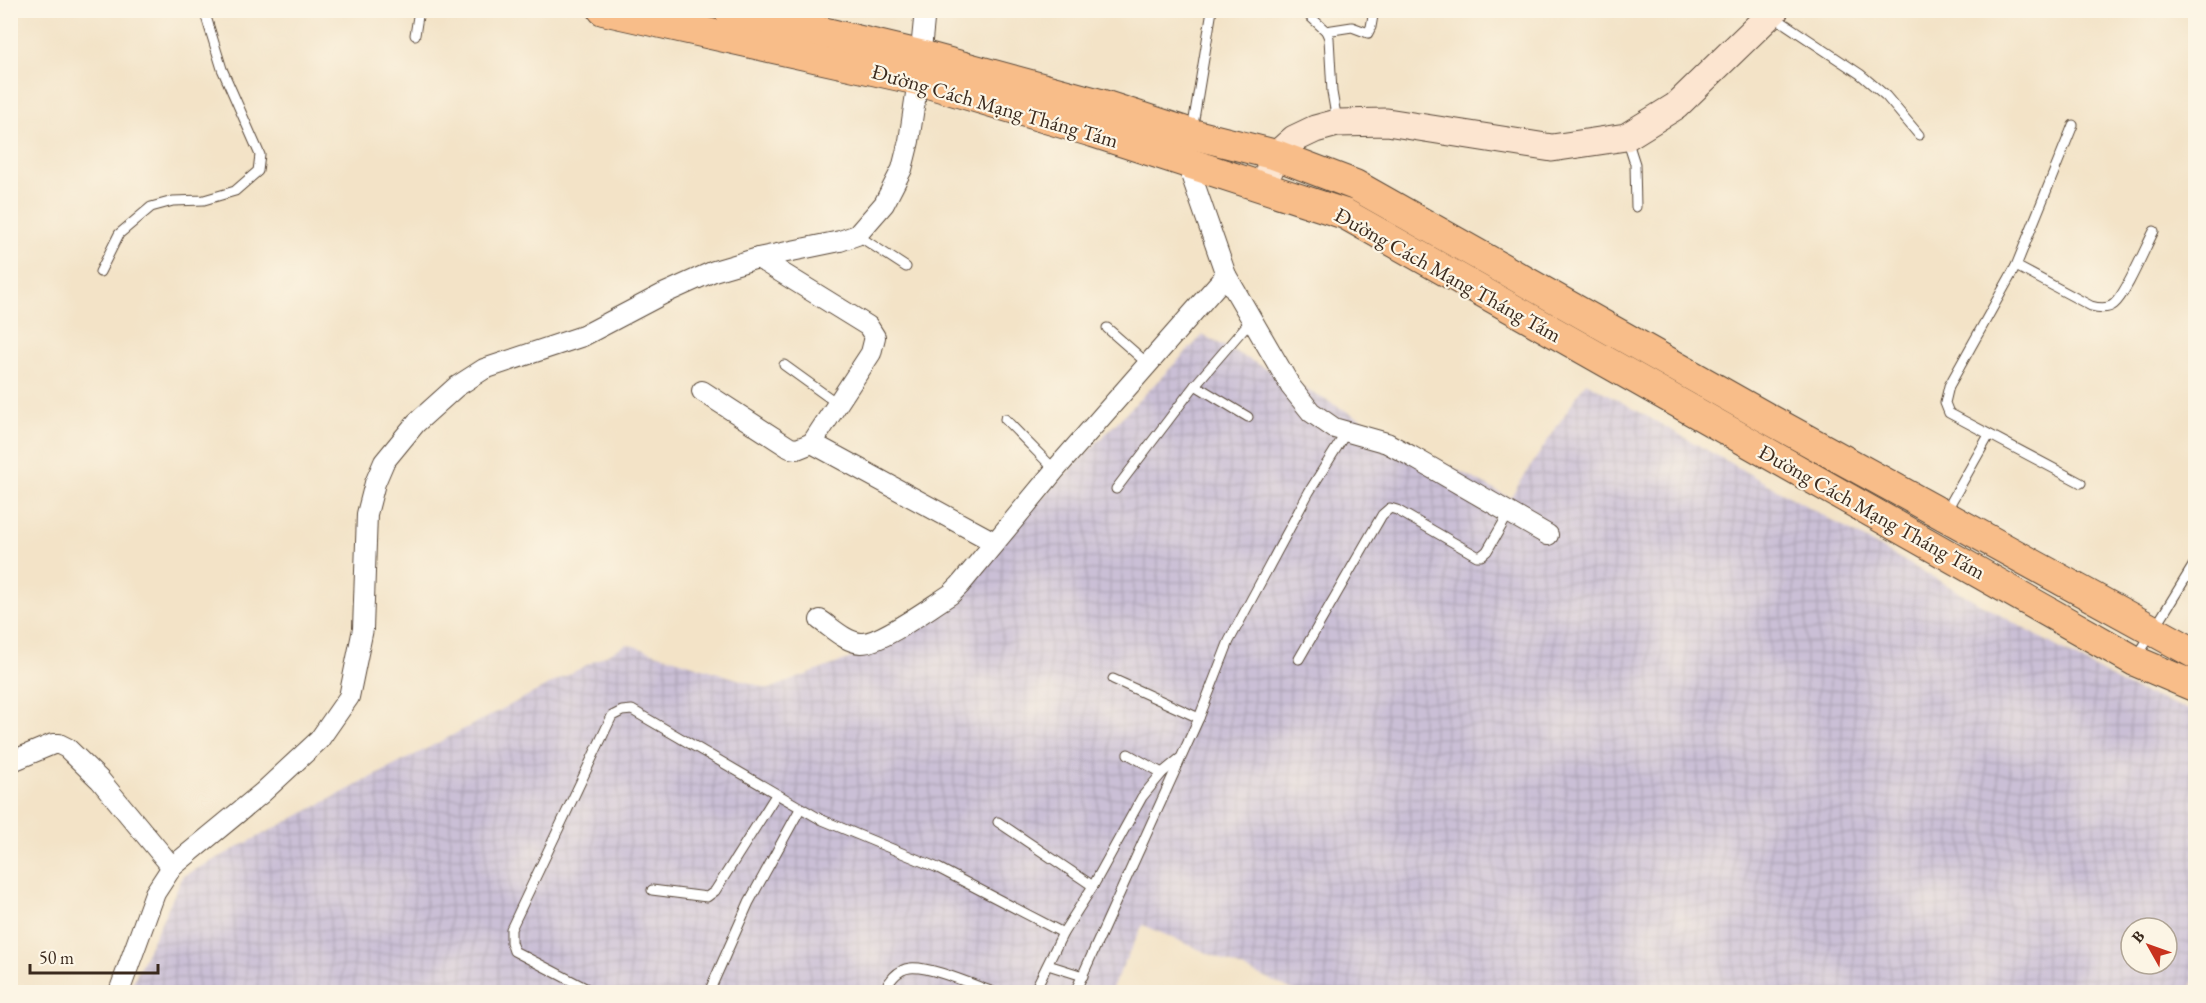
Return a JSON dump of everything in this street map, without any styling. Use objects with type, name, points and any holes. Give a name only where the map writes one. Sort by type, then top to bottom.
[{"type":"main road","name":"Đường Cách Mạng Tháng Tám","points":[[603,10],[1100,104],[1192,134],[1276,155],[1355,185],[1767,418],[2196,654]]},
{"type":"main road","name":"Đường Cách Mạng Tháng Tám","points":[[729,10],[919,68],[1093,132],[1345,214],[2135,661],[2196,687]]},
{"type":"main road","points":[[1262,187],[1276,155],[1294,139],[1315,129],[1337,123],[1387,122],[1552,148],[1626,137],[1676,106],[1766,14]]},
{"type":"street","points":[[119,993],[155,893],[172,867],[262,793],[319,740],[349,698],[363,629],[367,514],[375,483],[384,462],[416,423],[456,387],[484,369],[583,336],[714,270],[857,235],[884,204],[902,169],[909,141],[925,10]]},
{"type":"street","points":[[1187,163],[1226,275],[1291,387],[1311,412],[1334,428],[1387,443],[1548,535]]},
{"type":"street","points":[[702,392],[790,448],[797,449],[812,443],[871,353],[875,336],[868,326],[758,258]]},
{"type":"street","points":[[820,620],[846,639],[861,643],[879,639],[951,594],[1055,470],[1226,275]]},
{"type":"street","points":[[812,443],[994,542]]},
{"type":"street","points":[[10,762],[52,744],[59,744],[67,748],[100,780],[172,867]]},
{"type":"lane","points":[[100,272],[119,234],[151,207],[173,201],[204,200],[236,191],[258,171],[260,155],[222,69],[204,10]]},
{"type":"lane","points":[[415,35],[418,10]]},
{"type":"lane","points":[[1192,134],[1212,10]]},
{"type":"lane","points":[[1303,10],[1326,31],[1329,39],[1332,92],[1337,123]]},
{"type":"lane","points":[[1326,31],[1352,27],[1368,33],[1374,10]]},
{"type":"lane","points":[[1766,14],[1860,74],[1886,96],[1919,135]]},
{"type":"lane","points":[[2073,125],[2016,266],[1949,386],[1944,403],[1949,413],[2081,483]]},
{"type":"lane","points":[[1626,137],[1635,164],[1636,207]]},
{"type":"lane","points":[[2016,266],[2091,306],[2103,309],[2113,306],[2121,294],[2154,231]]},
{"type":"lane","points":[[857,235],[906,267]]},
{"type":"lane","points":[[1116,489],[1195,386],[1252,320]]},
{"type":"lane","points":[[1107,327],[1148,364]]},
{"type":"lane","points":[[784,365],[838,404]]},
{"type":"lane","points":[[1195,386],[1248,417]]},
{"type":"lane","points":[[1005,419],[1055,470]]},
{"type":"lane","points":[[1075,993],[1199,718],[1229,641],[1309,492],[1347,431]]},
{"type":"lane","points":[[1944,515],[1989,435]]},
{"type":"lane","points":[[1299,659],[1382,515],[1390,508],[1398,510],[1477,556],[1487,551],[1509,513]]},
{"type":"lane","points":[[2135,661],[2196,561]]},
{"type":"lane","points":[[1113,679],[1199,718]]},
{"type":"lane","points":[[593,993],[514,951],[511,929],[612,716],[622,711],[632,710],[743,773],[800,809],[938,868],[1063,933]]},
{"type":"lane","points":[[1128,754],[1162,773]]},
{"type":"lane","points":[[1034,993],[1063,933],[1093,886],[1142,797],[1162,773],[1182,756]]},
{"type":"lane","points":[[652,890],[707,897],[715,891],[777,795]]},
{"type":"lane","points":[[709,993],[749,902],[800,809]]},
{"type":"lane","points":[[998,822],[1093,886]]},
{"type":"lane","points":[[1048,965],[1083,976]]},
{"type":"lane","points":[[883,993],[889,981],[898,972],[909,967],[926,969],[993,993]]},
{"type":"shaded area","points":[[1203,335],[1510,498],[1586,382],[2130,688],[2195,712],[2196,976],[2189,992],[1297,992],[1143,925],[1110,992],[128,992],[183,876],[627,644],[769,689],[904,638]]}]
